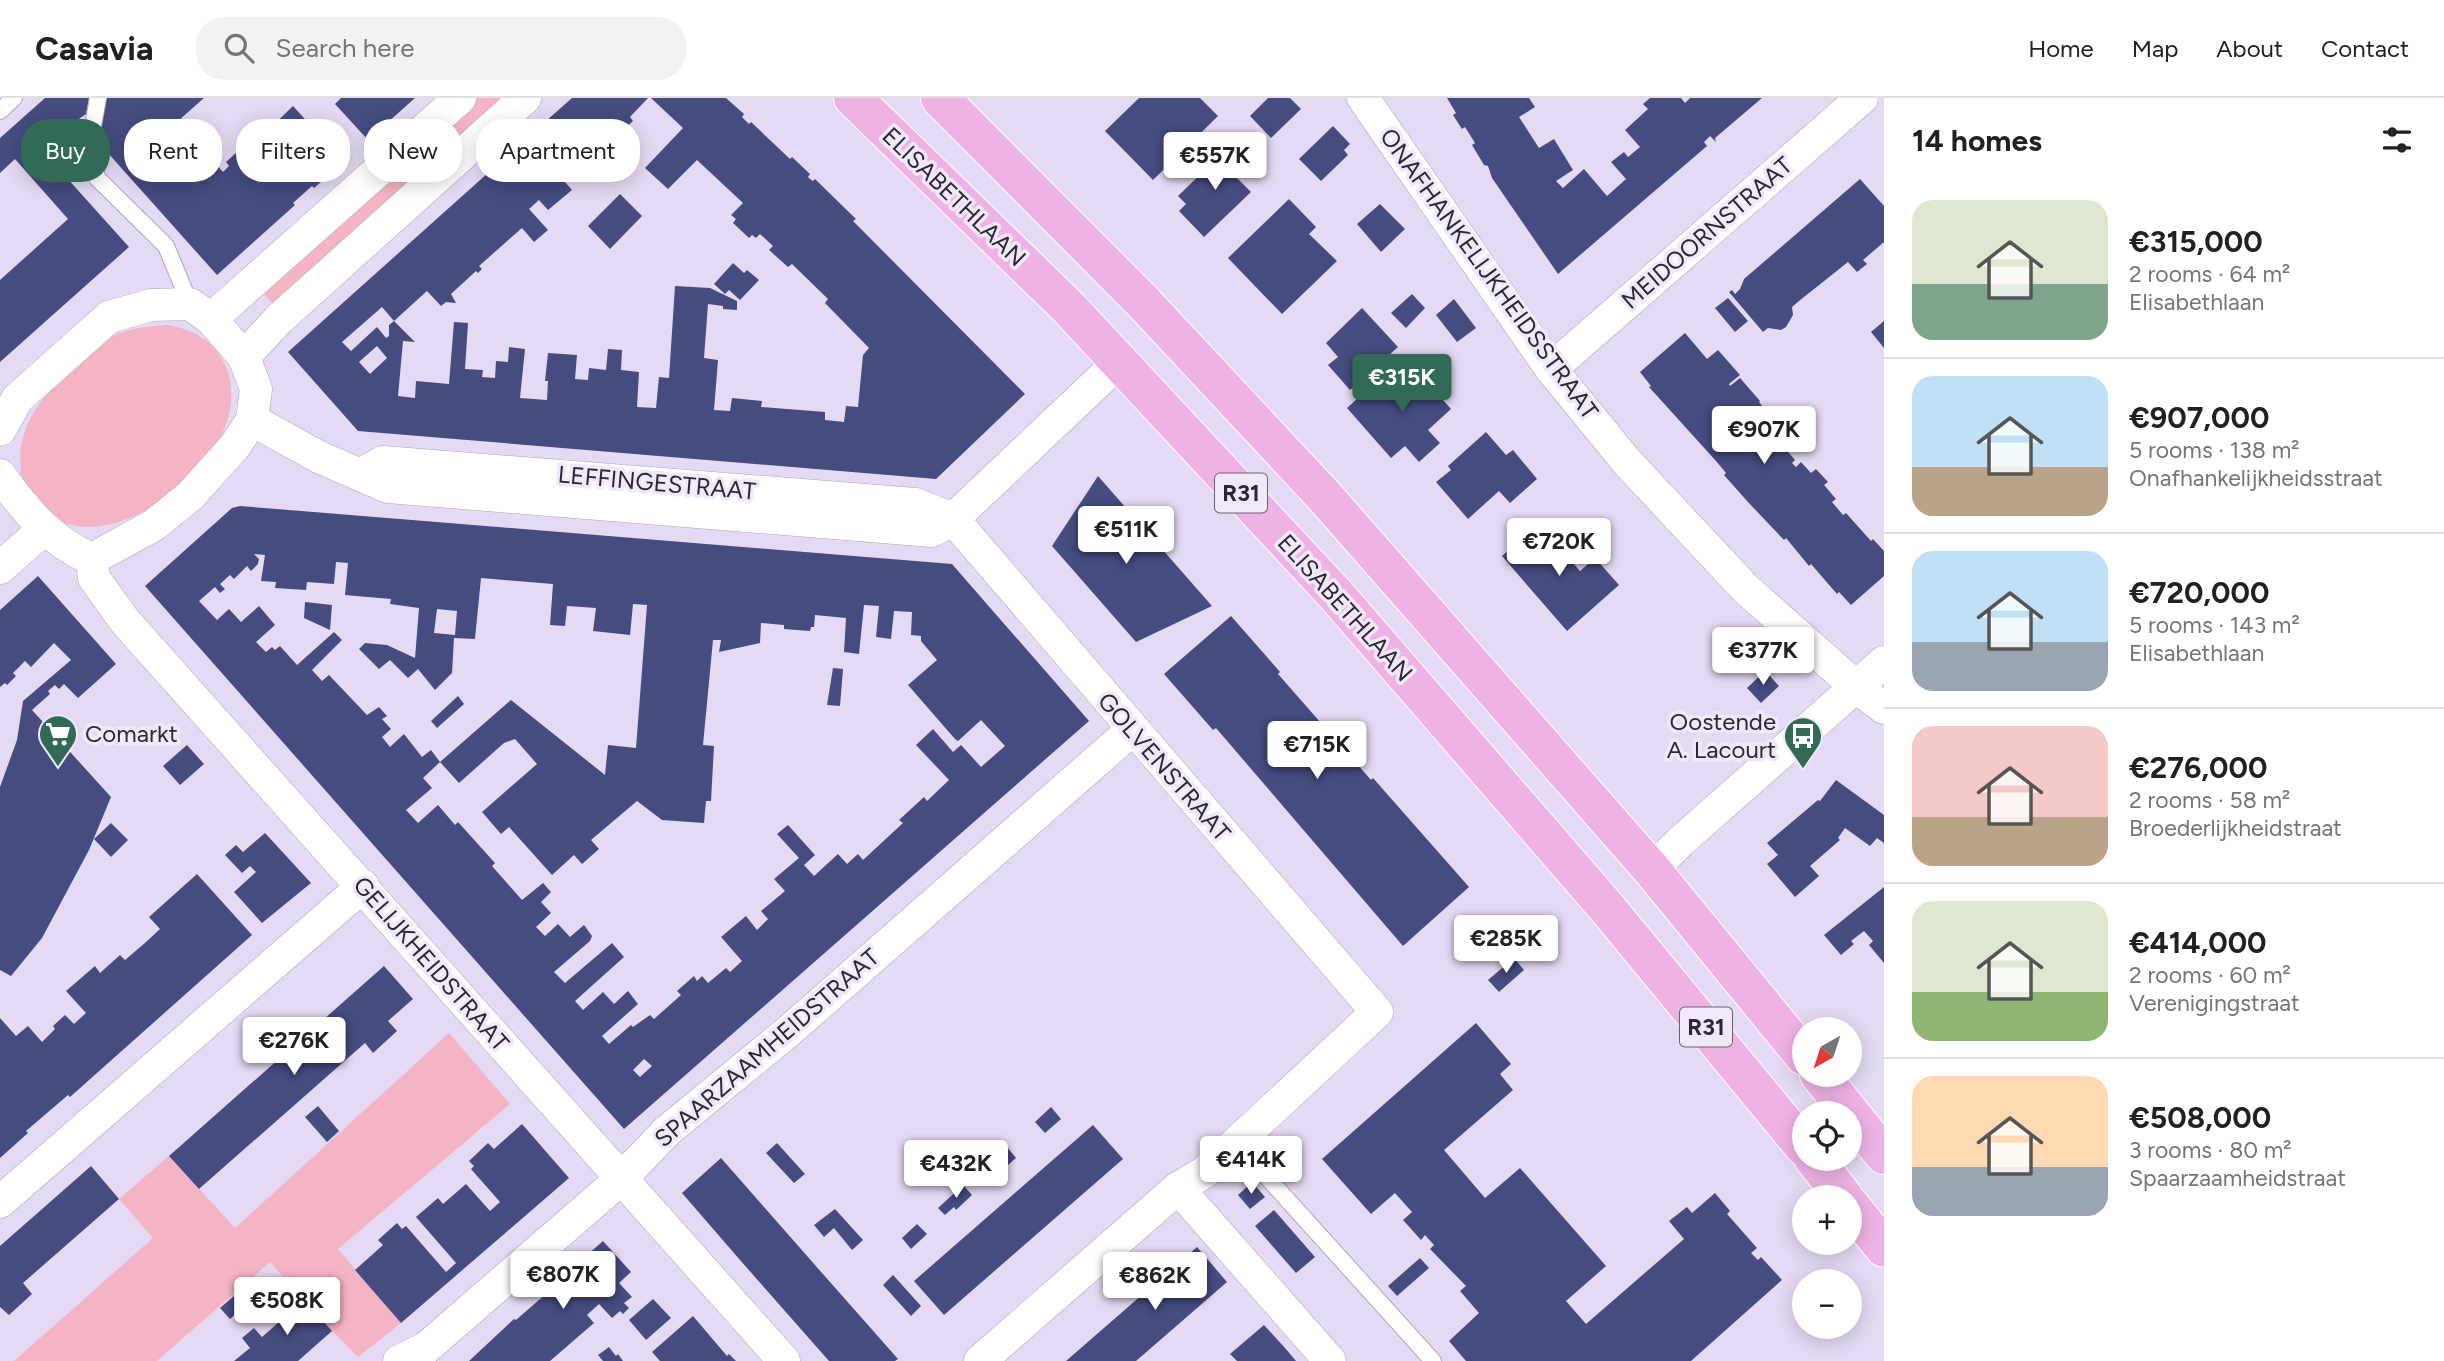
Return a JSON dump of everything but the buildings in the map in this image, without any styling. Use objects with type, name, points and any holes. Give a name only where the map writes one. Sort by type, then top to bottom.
[{"type":"main road","name":"ELISABETHLAAN","points":[[853,98],[1068,307],[1336,595],[1608,908],[1792,1132]]},
{"type":"main road","name":"R31","points":[[940,98],[1144,303],[1272,440],[1652,870],[1792,1041]]},
{"type":"main road","points":[[1608,908],[1652,870]]},
{"type":"main road","points":[[1829,1087],[1884,1155]]},
{"type":"main road","points":[[1823,1171],[1834,1185]]},
{"type":"main road","points":[[1862,1220],[1884,1248]]},
{"type":"street","points":[[200,312],[460,98]]},
{"type":"street","points":[[244,357],[278,320],[525,98]]},
{"type":"street","name":"ONAFHANKELIJKHEIDSSTRAAT","points":[[1363,98],[1551,369],[1627,462],[1745,588],[1855,686],[1884,708]]},
{"type":"street","name":"MEIDOORNSTRAAT","points":[[1551,369],[1863,98]]},
{"type":"street","points":[[0,430],[17,399],[109,317],[152,305],[200,312],[244,357],[256,388],[252,420],[235,446],[190,496],[154,525],[92,559],[70,550],[5,494]]},
{"type":"street","name":"LEFFINGESTRAAT","points":[[252,420],[347,471],[362,474],[388,487],[932,531],[953,519],[1119,362]]},
{"type":"street","name":"GOLVENSTRAAT","points":[[953,519],[1377,1012],[1237,1144]]},
{"type":"street","points":[[0,568],[44,529]]},
{"type":"street","name":"GELIJKHEIDSTRAAT","points":[[92,559],[94,578],[124,620],[784,1361]]},
{"type":"street","points":[[1652,870],[1884,662]]},
{"type":"street","name":"SPAARZAAMHEIDSTRAAT","points":[[399,1361],[426,1348],[621,1178],[667,1131],[790,1030],[1132,730]]},
{"type":"street","points":[[0,1202],[363,886]]},
{"type":"street","points":[[980,1361],[1178,1188],[1205,1172],[1237,1144]]},
{"type":"street","points":[[1178,1188],[1330,1361]]},
{"type":"lane","points":[[0,111],[14,98]]},
{"type":"lane","points":[[98,98],[90,143],[97,178],[166,246],[200,312]]},
{"type":"lane","points":[[1237,1144],[1433,1361]]},
{"type":"shaded area","points":[[478,98],[509,98],[486,119],[476,119],[476,128],[462,140],[462,119],[455,119]]},
{"type":"shaded area","points":[[384,182],[415,182],[276,307],[262,292]]},
{"type":"shaded area","points":[[167,325],[188,330],[205,340],[218,352],[227,368],[231,404],[217,443],[191,476],[155,505],[135,516],[93,527],[59,522],[50,517],[40,508],[22,480],[21,446],[31,418],[60,380],[102,341],[127,331]]},
{"type":"shaded area","points":[[449,1033],[510,1104],[338,1249],[401,1323],[358,1357],[270,1262],[157,1361],[14,1361],[153,1238],[119,1199],[169,1156],[235,1228]]},
{"type":"place","name":"Comarkt","points":[[58,768]]},
{"type":"place","name":"Oostende A. Lacourt","points":[[1803,770]]}]
